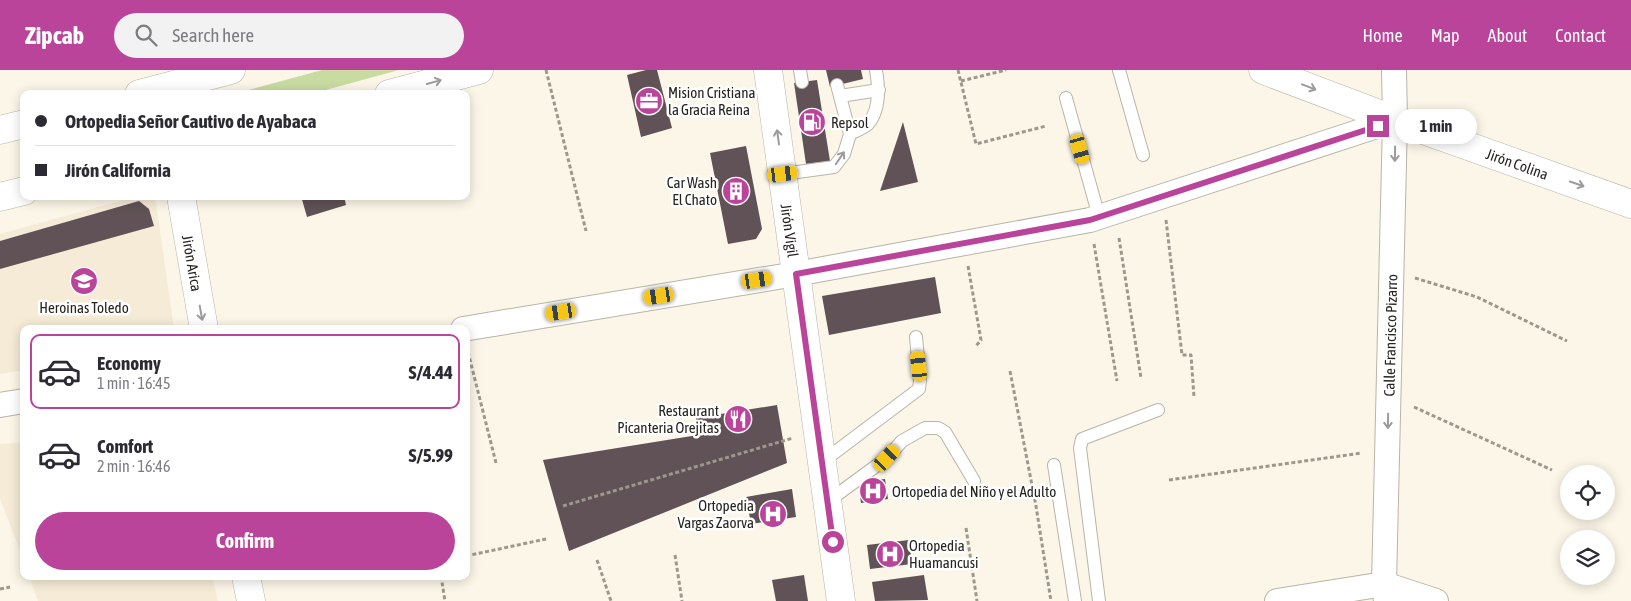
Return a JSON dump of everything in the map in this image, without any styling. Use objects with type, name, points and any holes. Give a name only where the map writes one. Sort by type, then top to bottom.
[{"type":"main road","points":[[154,87],[231,70]]},
{"type":"main road","points":[[404,90],[479,70]]},
{"type":"main road","name":"Jirón Vigil","points":[[768,70],[841,601]]},
{"type":"main road","name":"Jirón Colina","points":[[1263,70],[1395,120],[1631,204]]},
{"type":"main road","points":[[0,130],[20,125]]},
{"type":"main road","points":[[0,197],[20,192]]},
{"type":"main road","name":"Jirón Arica","points":[[182,200],[203,325]]},
{"type":"main road","points":[[247,580],[250,601]]},
{"type":"street","name":"Calle Francisco Pizarro","points":[[1385,592],[1395,120],[1394,70]]},
{"type":"street","points":[[470,328],[796,274],[1102,216],[1395,120]]},
{"type":"street","points":[[0,405],[20,402]]},
{"type":"street","points":[[1277,601],[1385,592],[1436,601]]},
{"type":"lane","points":[[850,134],[864,127],[872,117],[879,90],[876,70]]},
{"type":"lane","points":[[1119,70],[1143,155]]},
{"type":"lane","points":[[783,174],[815,166],[834,166],[844,154],[850,134],[838,90],[879,90]]},
{"type":"lane","points":[[1066,98],[1102,216]]},
{"type":"lane","points":[[822,462],[919,389],[916,337]]},
{"type":"lane","points":[[1099,601],[1080,448],[1082,440],[1158,410]]},
{"type":"lane","points":[[827,502],[887,458],[902,441],[926,428],[938,428],[945,432],[974,481]]},
{"type":"lane","points":[[1054,465],[1075,601]]},
{"type":"path","points":[[546,70],[586,231]]},
{"type":"path","points":[[958,70],[976,144],[1046,126]]},
{"type":"path","points":[[961,81],[1006,70]]},
{"type":"path","points":[[1163,196],[1182,355],[1191,355],[1194,397]]},
{"type":"path","points":[[1102,216],[1141,378]]},
{"type":"path","points":[[1102,216],[1117,381]]},
{"type":"path","points":[[964,243],[981,340],[975,347]]},
{"type":"path","points":[[1392,272],[1477,297],[1567,341]]},
{"type":"path","points":[[470,362],[496,463]]},
{"type":"path","points":[[1010,371],[1036,506],[1051,601]]},
{"type":"path","points":[[1388,396],[1552,470]]},
{"type":"path","points":[[564,506],[704,466],[818,430]]},
{"type":"path","points":[[1169,480],[1387,449]]},
{"type":"path","points":[[966,528],[977,601]]},
{"type":"path","points":[[470,555],[546,539]]},
{"type":"path","points":[[675,555],[682,601]]},
{"type":"path","points":[[597,560],[612,601]]},
{"type":"path","points":[[442,580],[445,601]]},
{"type":"path","points":[[0,589],[10,587]]},
{"type":"shaded area","name":"Heroinas Toledo","points":[[123,200],[156,200],[173,325],[20,325],[20,371],[0,374],[0,234]]},
{"type":"shaded area","points":[[20,442],[20,551],[0,498],[0,444]]},
{"type":"shaded area","points":[[30,580],[213,580],[218,601],[38,601]]},
{"type":"green space","points":[[322,70],[399,70],[326,90],[249,90]]},
{"type":"building","name":"Mision Cristiana la Gracia Reina","points":[[646,70],[657,70],[672,128],[641,137],[627,75]]},
{"type":"building","name":"Repsol","points":[[826,70],[861,70],[863,79],[830,87]]},
{"type":"building","name":"Repsol","points":[[817,80],[830,161],[806,164],[794,83]]},
{"type":"building","points":[[903,122],[918,182],[880,191]]},
{"type":"building","name":"Car Wash El Chato","points":[[746,146],[762,229],[756,239],[728,244],[710,153]]},
{"type":"building","points":[[302,200],[345,200],[346,205],[307,217]]},
{"type":"building","points":[[139,201],[149,209],[154,226],[0,269],[0,241]]},
{"type":"building","points":[[935,277],[941,313],[829,335],[822,296]]},
{"type":"building","points":[[777,405],[787,463],[569,551],[543,460],[698,435],[696,418]]},
{"type":"building","name":"Ortopedia del Niño y el Adulto","points":[[885,479],[888,499],[861,503],[858,482]]},
{"type":"building","points":[[792,489],[796,517],[751,524],[746,497]]},
{"type":"building","name":"Ortopedia Huamancusi","points":[[909,540],[912,564],[870,569],[867,545]]},
{"type":"building","points":[[804,575],[808,601],[776,601],[772,580]]},
{"type":"building","points":[[924,575],[928,600],[875,601],[872,582]]},
{"type":"place","name":"Mision Cristiana la Gracia Reina","points":[[649,101]]},
{"type":"place","name":"Repsol","points":[[812,122]]},
{"type":"place","name":"Car Wash El Chato","points":[[736,191]]},
{"type":"place","name":"Heroinas Toledo","points":[[84,281]]},
{"type":"place","name":"Restaurant Picanteria Orejitas","points":[[738,419]]},
{"type":"place","name":"Ortopedia del Niño y el Adulto","points":[[873,491]]},
{"type":"place","name":"Ortopedia Vargas Zaorva","points":[[773,514]]},
{"type":"place","name":"Ortopedia Huamancusi","points":[[890,554]]},
{"type":"route","points":[[833,542],[796,274],[1090,220],[1378,126]]}]
